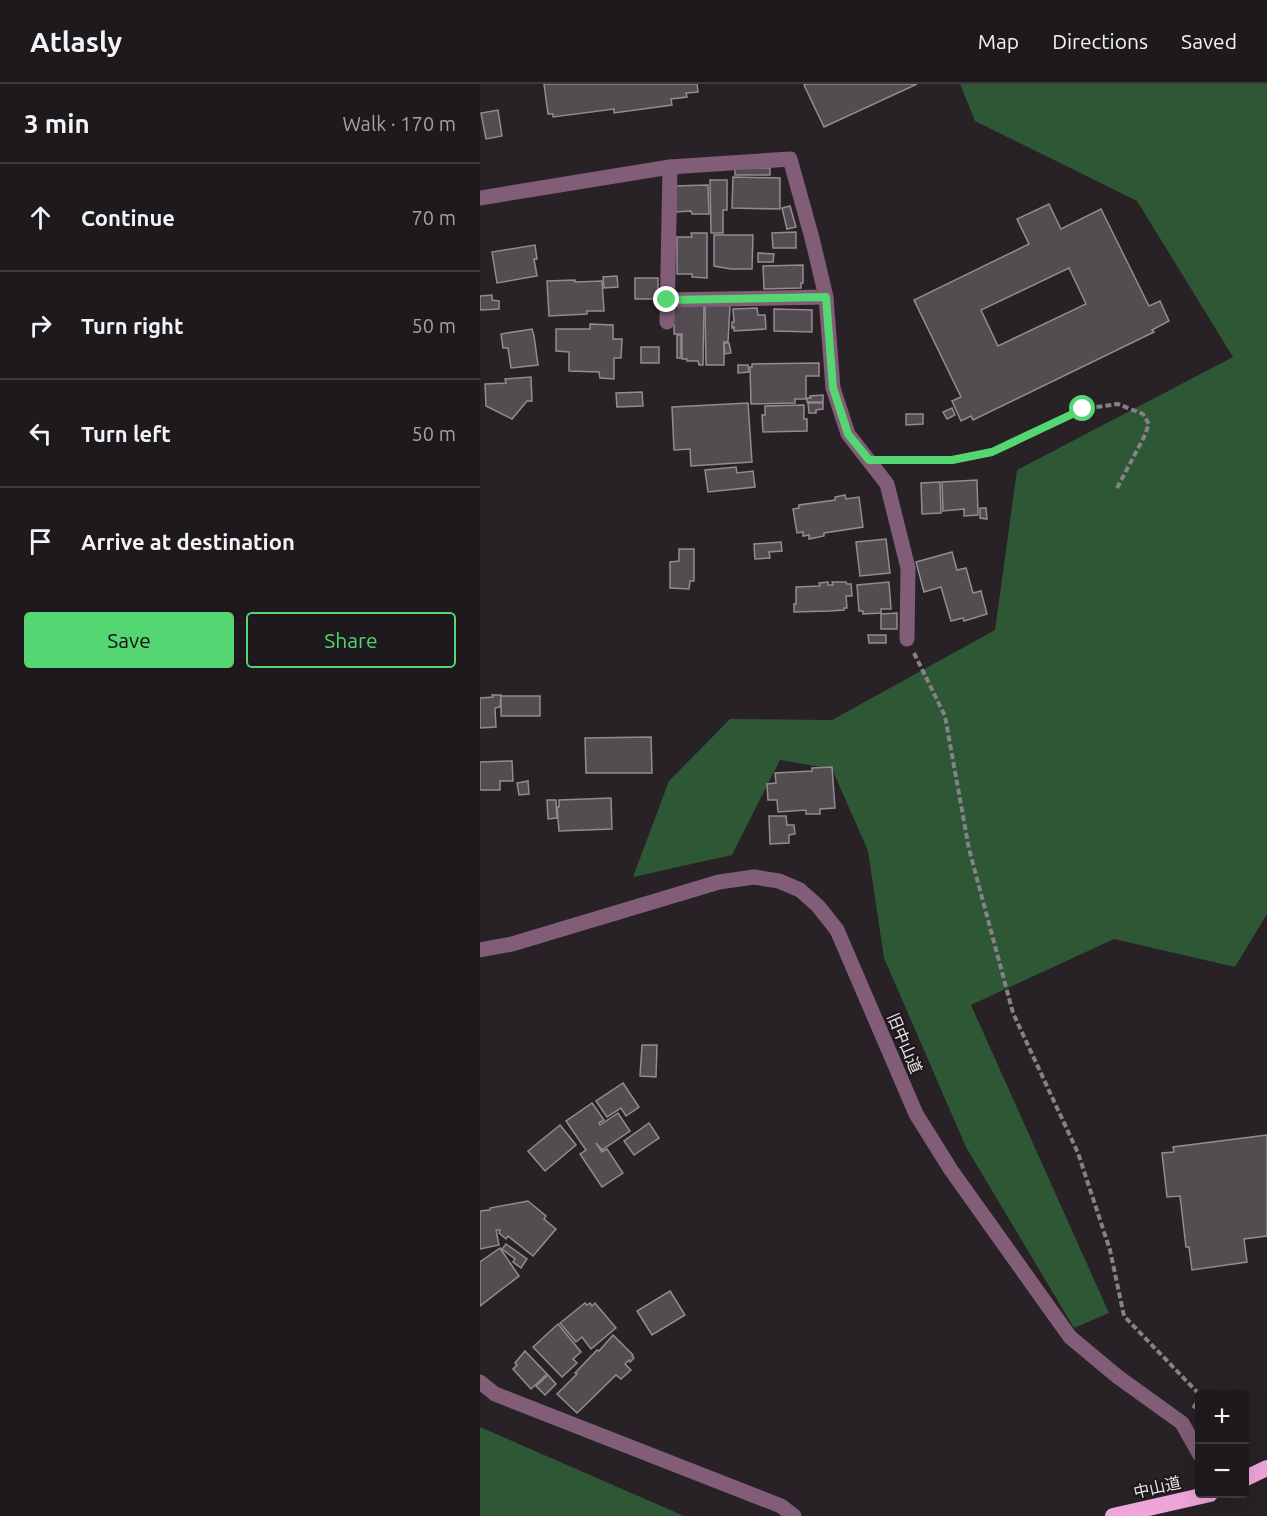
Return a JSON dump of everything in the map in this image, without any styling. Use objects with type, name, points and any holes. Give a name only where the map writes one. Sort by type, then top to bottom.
[{"type":"highway","points":[[1249,1477],[1267,1468]]},
{"type":"highway","name":"中山道","points":[[1113,1516],[1195,1497]]},
{"type":"street","points":[[480,198],[670,167],[790,159],[826,297],[833,388],[848,434],[887,484],[908,568],[907,639]]},
{"type":"street","points":[[667,322],[670,167]]},
{"type":"street","points":[[667,300],[826,297]]},
{"type":"street","name":"旧中山道","points":[[480,950],[512,944],[719,882],[754,877],[779,881],[800,890],[818,906],[837,930],[916,1114],[951,1170],[998,1237],[1070,1337],[1118,1377],[1182,1423],[1195,1446]]},
{"type":"street","points":[[480,1382],[495,1394],[781,1506],[794,1516]]},
{"type":"path","points":[[869,460],[952,460],[992,452],[1083,409],[1118,404],[1143,414],[1149,424],[1117,488]]},
{"type":"path","points":[[907,639],[945,716],[969,849],[1013,1013],[1078,1154],[1110,1250],[1124,1316],[1195,1390]]},
{"type":"green space","points":[[960,84],[1267,84],[1267,914],[1235,967],[1114,939],[971,1005],[1109,1313],[1074,1328],[966,1147],[884,958],[868,851],[832,769],[780,760],[732,855],[633,877],[669,781],[730,719],[832,720],[995,630],[1017,470],[1233,357],[1137,201],[975,121]]},
{"type":"green space","points":[[480,1427],[684,1516],[480,1516]]},
{"type":"building","points":[[544,84],[697,84],[698,92],[686,93],[687,97],[671,99],[672,105],[614,113],[614,109],[553,117],[553,114],[548,114]]},
{"type":"building","points":[[917,84],[824,127],[804,85]]},
{"type":"building","points":[[498,110],[502,136],[486,139],[481,113]]},
{"type":"building","points":[[735,168],[770,168],[770,175],[735,175]]},
{"type":"building","points":[[733,177],[780,178],[780,209],[732,208]]},
{"type":"building","points":[[710,180],[727,180],[727,210],[723,210],[723,233],[711,233]]},
{"type":"building","points":[[708,185],[709,214],[692,214],[691,211],[676,212],[674,186]]},
{"type":"building","points":[[1049,204],[1061,229],[1101,209],[1149,306],[1160,301],[1169,321],[1152,330],[1154,332],[973,420],[971,416],[961,421],[952,401],[961,397],[914,300],[1029,244],[1017,219]],"holes":[[[1069,268],[1086,304],[998,346],[981,310]]]},
{"type":"building","points":[[790,206],[796,227],[787,229],[782,208]]},
{"type":"building","points":[[796,232],[796,248],[773,248],[772,233]]},
{"type":"building","points":[[691,233],[707,233],[707,278],[692,277],[692,274],[677,274],[677,237],[692,237]]},
{"type":"building","points":[[714,235],[753,235],[752,269],[714,266]]},
{"type":"building","points":[[535,245],[537,259],[534,259],[537,276],[497,283],[492,252]]},
{"type":"building","points":[[758,253],[774,254],[773,262],[758,262]]},
{"type":"building","points":[[803,265],[801,288],[764,289],[763,266]]},
{"type":"building","points":[[617,276],[618,287],[604,288],[603,277]]},
{"type":"building","points":[[635,278],[658,278],[658,299],[635,299]]},
{"type":"building","points":[[575,280],[575,282],[602,281],[604,311],[549,316],[547,281]]},
{"type":"building","points":[[492,295],[492,300],[499,301],[499,309],[480,310],[480,296]]},
{"type":"building","points":[[704,305],[703,365],[699,365],[698,361],[682,359],[682,334],[674,334],[674,325],[669,325],[673,306]]},
{"type":"building","points":[[705,305],[730,305],[728,342],[724,342],[724,365],[706,365]]},
{"type":"building","points":[[757,308],[758,315],[765,315],[766,329],[734,331],[734,327],[732,328],[733,309]]},
{"type":"building","points":[[774,309],[812,310],[812,332],[774,331]]},
{"type":"building","points":[[590,324],[613,325],[613,339],[622,339],[621,358],[614,358],[614,379],[600,378],[599,372],[569,371],[569,352],[556,351],[556,329],[590,329]]},
{"type":"building","points":[[532,329],[538,365],[511,368],[508,348],[503,348],[501,334]]},
{"type":"building","points":[[677,335],[681,335],[681,358],[677,358]]},
{"type":"building","points":[[724,343],[729,343],[731,353],[725,354]]},
{"type":"building","points":[[641,347],[659,347],[659,363],[641,363]]},
{"type":"building","points":[[819,363],[819,376],[806,376],[806,399],[795,399],[795,403],[751,404],[750,367],[752,364]]},
{"type":"building","points":[[738,365],[748,365],[749,372],[738,373]]},
{"type":"building","points":[[531,377],[532,401],[527,401],[512,419],[486,406],[485,384],[506,383],[505,379]]},
{"type":"building","points":[[642,392],[643,406],[617,407],[616,393]]},
{"type":"building","points":[[823,395],[823,402],[807,402],[810,396]]},
{"type":"building","points":[[748,403],[752,462],[691,466],[690,449],[674,450],[672,407]]},
{"type":"building","points":[[808,403],[823,403],[823,409],[816,410],[816,413],[809,413]]},
{"type":"building","points":[[804,405],[807,431],[763,432],[762,415],[765,415],[765,406]]},
{"type":"building","points":[[952,408],[955,415],[947,419],[943,412]]},
{"type":"building","points":[[906,414],[923,414],[923,424],[906,425]]},
{"type":"building","points":[[736,467],[737,473],[753,471],[755,487],[708,492],[705,470]]},
{"type":"building","points":[[977,480],[978,515],[964,516],[964,509],[943,511],[942,482]]},
{"type":"building","points":[[940,482],[941,513],[922,514],[921,483]]},
{"type":"building","points":[[845,495],[846,499],[859,497],[863,527],[824,533],[824,536],[809,539],[809,535],[803,536],[803,532],[797,533],[793,509],[799,508],[799,505],[835,500],[835,497]]},
{"type":"building","points":[[980,508],[986,508],[987,519],[980,518]]},
{"type":"building","points":[[886,539],[890,573],[860,576],[856,542]]},
{"type":"building","points":[[781,542],[782,551],[769,552],[770,558],[755,559],[754,544]]},
{"type":"building","points":[[679,549],[694,549],[694,581],[690,581],[689,589],[670,588],[670,562],[679,561]]},
{"type":"building","points":[[952,552],[957,570],[966,568],[973,593],[981,591],[987,614],[964,621],[963,618],[951,621],[941,587],[924,592],[916,562]]},
{"type":"building","points":[[828,582],[828,585],[833,585],[832,582],[851,584],[852,596],[846,596],[847,608],[794,612],[796,587],[820,586],[819,583]]},
{"type":"building","points":[[889,582],[891,609],[881,609],[881,613],[863,614],[863,611],[859,611],[857,585]]},
{"type":"building","points":[[897,613],[897,629],[881,629],[881,614]]},
{"type":"building","points":[[868,635],[886,635],[886,643],[869,643]]},
{"type":"building","points":[[492,695],[501,695],[500,707],[495,708],[496,727],[480,728],[480,698],[493,697]]},
{"type":"building","points":[[501,696],[540,696],[540,716],[501,716]]},
{"type":"building","points":[[651,737],[652,773],[586,773],[585,738]]},
{"type":"building","points":[[512,761],[513,781],[500,781],[500,790],[480,790],[480,762]]},
{"type":"building","points":[[832,767],[835,808],[820,809],[820,814],[806,814],[806,810],[778,812],[777,800],[768,800],[767,784],[776,783],[775,773],[812,771],[812,768]]},
{"type":"building","points":[[528,781],[529,794],[519,795],[517,783]]},
{"type":"building","points":[[611,798],[612,829],[559,831],[557,807],[559,807],[559,800]]},
{"type":"building","points":[[547,800],[556,800],[557,818],[548,819]]},
{"type":"building","points":[[769,816],[786,816],[787,825],[794,825],[795,834],[789,835],[789,843],[770,844]]},
{"type":"building","points":[[642,1045],[657,1045],[656,1077],[640,1076]]},
{"type":"building","points":[[623,1083],[639,1107],[626,1116],[621,1108],[607,1117],[596,1101]]},
{"type":"building","points":[[592,1103],[604,1120],[599,1123],[600,1125],[618,1113],[630,1131],[602,1150],[596,1143],[602,1152],[607,1149],[623,1173],[602,1187],[580,1154],[586,1150],[566,1121]]},
{"type":"building","points":[[649,1123],[659,1138],[634,1155],[624,1141]]},
{"type":"building","points":[[560,1125],[576,1145],[545,1171],[528,1151]]},
{"type":"building","points":[[1267,1135],[1267,1236],[1244,1239],[1247,1262],[1192,1270],[1189,1247],[1186,1247],[1180,1196],[1167,1197],[1162,1153],[1174,1152],[1173,1147]]},
{"type":"building","points":[[528,1201],[546,1216],[544,1219],[556,1229],[533,1256],[508,1236],[506,1239],[499,1233],[500,1230],[496,1230],[499,1245],[480,1249],[480,1211]]},
{"type":"building","points":[[506,1244],[527,1259],[521,1268],[513,1262],[515,1259],[502,1249]]},
{"type":"building","points":[[500,1248],[519,1276],[480,1306],[480,1262]]},
{"type":"building","points":[[670,1291],[685,1315],[652,1335],[637,1311]]},
{"type":"building","points":[[585,1303],[587,1305],[590,1303],[592,1306],[595,1303],[616,1328],[591,1349],[582,1337],[576,1342],[560,1323]]},
{"type":"building","points":[[558,1324],[581,1352],[573,1359],[577,1363],[562,1377],[533,1347]]},
{"type":"building","points":[[613,1335],[633,1355],[634,1358],[625,1364],[631,1370],[621,1379],[616,1375],[577,1413],[557,1394]]},
{"type":"building","points":[[525,1351],[547,1374],[531,1389],[513,1369]]},
{"type":"building","points":[[548,1375],[556,1384],[545,1395],[536,1386]]},
{"type":"route","points":[[667,300],[826,297],[833,388],[848,434],[869,460],[952,460],[992,452],[1083,409]]}]
